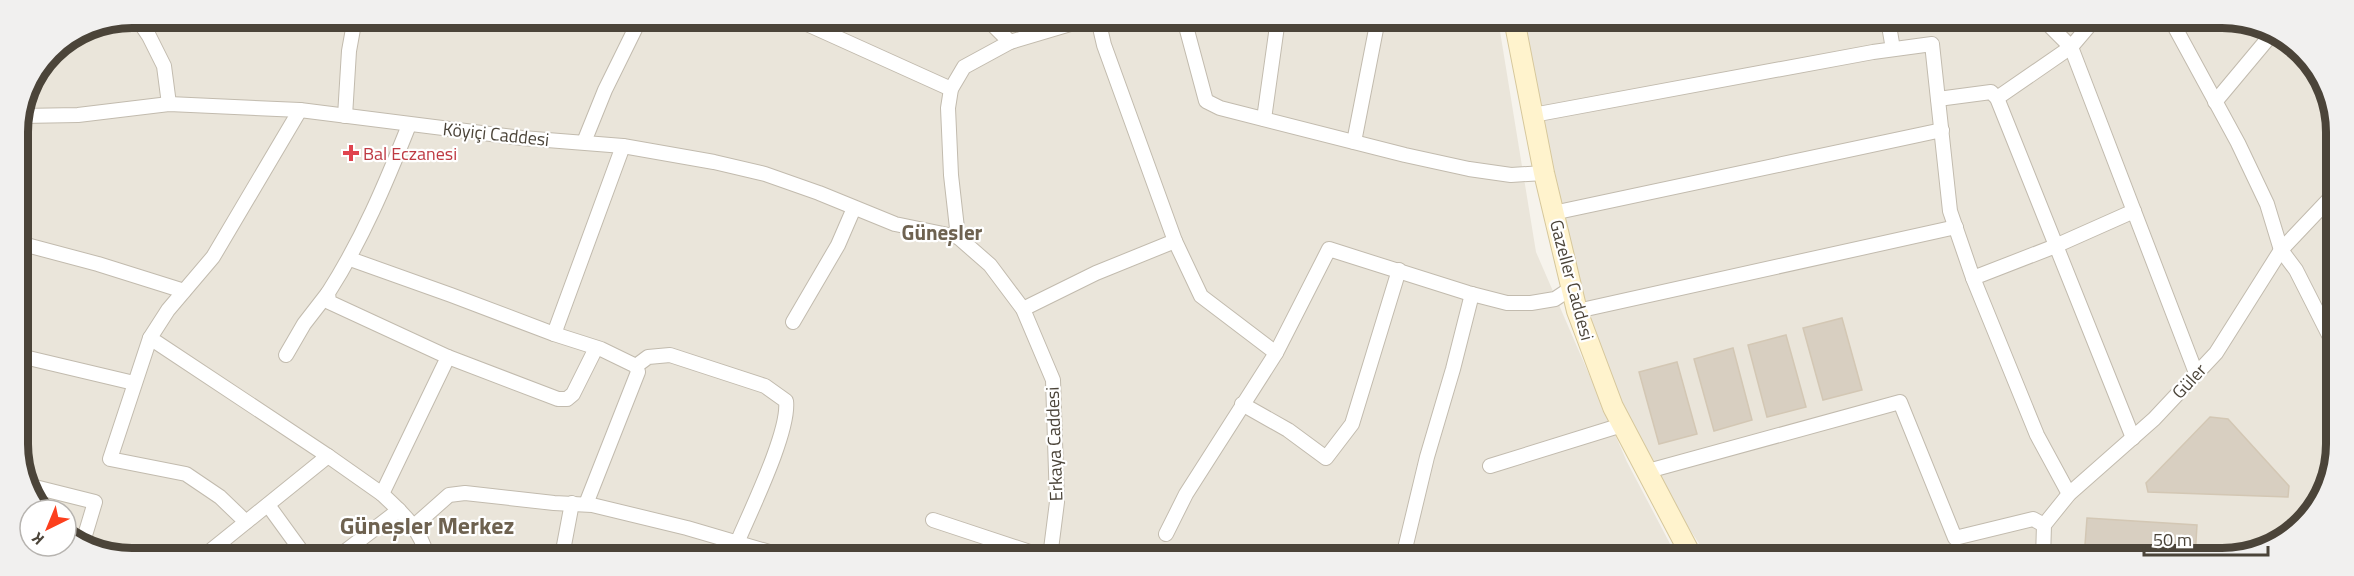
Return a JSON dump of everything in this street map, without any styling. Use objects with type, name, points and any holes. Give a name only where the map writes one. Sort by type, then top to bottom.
[{"type":"street","points":[[143,28],[165,66],[170,104]]},
{"type":"street","points":[[345,116],[350,28]]},
{"type":"street","points":[[584,142],[605,90],[636,28]]},
{"type":"street","points":[[816,28],[951,89]]},
{"type":"street","points":[[996,28],[1010,42]]},
{"type":"street","points":[[958,237],[951,175],[948,108],[951,89],[964,67],[1010,42],[1057,28]]},
{"type":"street","points":[[1100,28],[1104,45],[1175,241],[1201,296],[1276,353]]},
{"type":"street","points":[[1186,28],[1206,101],[1220,108],[1354,142],[1480,170],[1511,175],[1544,173]]},
{"type":"street","points":[[1264,120],[1277,28]]},
{"type":"street","points":[[1354,142],[1376,28]]},
{"type":"street","name":"Gazeller Caddesi","points":[[1516,28],[1544,173],[1577,311],[1613,406],[1687,547]]},
{"type":"street","points":[[1889,28],[1893,49]]},
{"type":"street","points":[[2052,28],[2071,47],[2196,373]]},
{"type":"street","points":[[1997,98],[2071,47],[2087,28]]},
{"type":"street","points":[[2175,28],[2238,143],[2266,204],[2282,250],[2296,270],[2326,329]]},
{"type":"street","points":[[2215,102],[2268,39]]},
{"type":"street","points":[[1533,115],[1893,49],[1932,44],[1950,211],[1973,278],[2037,435],[2069,494]]},
{"type":"street","points":[[1938,99],[1991,93],[1997,98],[2133,438]]},
{"type":"street","name":"Köyiçi Caddesi","points":[[30,116],[78,115],[170,104],[300,110],[522,138],[624,146],[714,162],[765,174],[895,224],[958,237]]},
{"type":"street","points":[[246,522],[220,497],[186,474],[110,459],[150,338],[168,310],[213,257],[300,110]]},
{"type":"street","points":[[286,355],[304,324],[350,260],[386,182],[409,124]]},
{"type":"street","points":[[1554,213],[1741,171],[1942,130]]},
{"type":"street","points":[[554,334],[624,146]]},
{"type":"street","name":"Güler","points":[[2044,525],[2069,494],[2154,419],[2216,353],[2282,250],[2326,203]]},
{"type":"street","points":[[793,322],[838,245],[854,207]]},
{"type":"street","points":[[1973,278],[2134,212]]},
{"type":"street","points":[[1577,311],[1956,227]]},
{"type":"street","name":"Erkaya Caddesi","points":[[958,237],[990,265],[1023,309],[1053,380],[1057,502],[1051,548]]},
{"type":"street","points":[[1023,309],[1096,273],[1175,241]]},
{"type":"street","points":[[29,246],[184,291]]},
{"type":"street","points":[[1166,534],[1186,494],[1276,353],[1329,249],[1507,303],[1531,303],[1555,299],[1570,289]]},
{"type":"street","points":[[350,260],[596,348],[636,366],[638,372],[579,504],[565,548]]},
{"type":"street","points":[[1242,404],[1288,430],[1326,458],[1352,424],[1399,270]]},
{"type":"street","points":[[328,293],[329,302],[448,357],[558,399],[567,399],[573,394],[596,348]]},
{"type":"street","points":[[1404,547],[1426,458],[1453,369],[1472,294]]},
{"type":"street","points":[[150,338],[382,494],[414,526],[425,548]]},
{"type":"street","points":[[636,366],[648,357],[670,355],[765,386],[786,401],[788,410],[774,454],[737,543]]},
{"type":"street","points":[[382,494],[448,357]]},
{"type":"street","points":[[28,358],[134,383]]},
{"type":"street","points":[[1647,471],[1900,402],[1955,538],[2033,519],[2044,525],[2043,547]]},
{"type":"street","points":[[1490,466],[1622,425]]},
{"type":"street","points":[[218,548],[328,456]]},
{"type":"street","points":[[38,488],[95,502],[85,536]]},
{"type":"street","points":[[414,526],[449,495],[465,493],[579,504],[687,528],[754,548]]},
{"type":"street","points":[[268,505],[299,548]]},
{"type":"street","points":[[350,548],[399,510]]},
{"type":"street","points":[[933,520],[1016,548]]},
{"type":"shaded area","points":[[132,28],[1499,28],[1536,252],[1627,462],[1672,547],[132,548],[112,546],[78,532],[78,498],[43,498],[30,464],[28,444],[29,126],[30,112],[36,93],[46,75],[59,59],[75,46],[93,36],[112,30]]},
{"type":"shaded area","points":[[1521,28],[2222,28],[2242,30],[2268,39],[2295,59],[2312,80],[2324,112],[2326,132],[2326,444],[2324,464],[2312,496],[2290,522],[2261,540],[2242,546],[1702,547],[1657,480],[1583,322]]},
{"type":"building","points":[[1842,318],[1862,390],[1823,400],[1803,328]]},
{"type":"building","points":[[1786,335],[1806,407],[1767,417],[1748,345]]},
{"type":"building","points":[[1733,348],[1752,420],[1714,431],[1694,359]]},
{"type":"building","points":[[1677,362],[1697,434],[1659,444],[1639,372]]},
{"type":"building","points":[[2210,417],[2228,419],[2289,486],[2288,497],[2148,492],[2146,483]]},
{"type":"building","points":[[2087,518],[2197,525],[2196,547],[2085,547]]},
{"type":"place","name":"Bal Eczanesi","points":[[351,153]]},
{"type":"district","name":"Güneşler","points":[[942,232]]},
{"type":"district","name":"Güneşler Merkez","points":[[427,525]]}]
